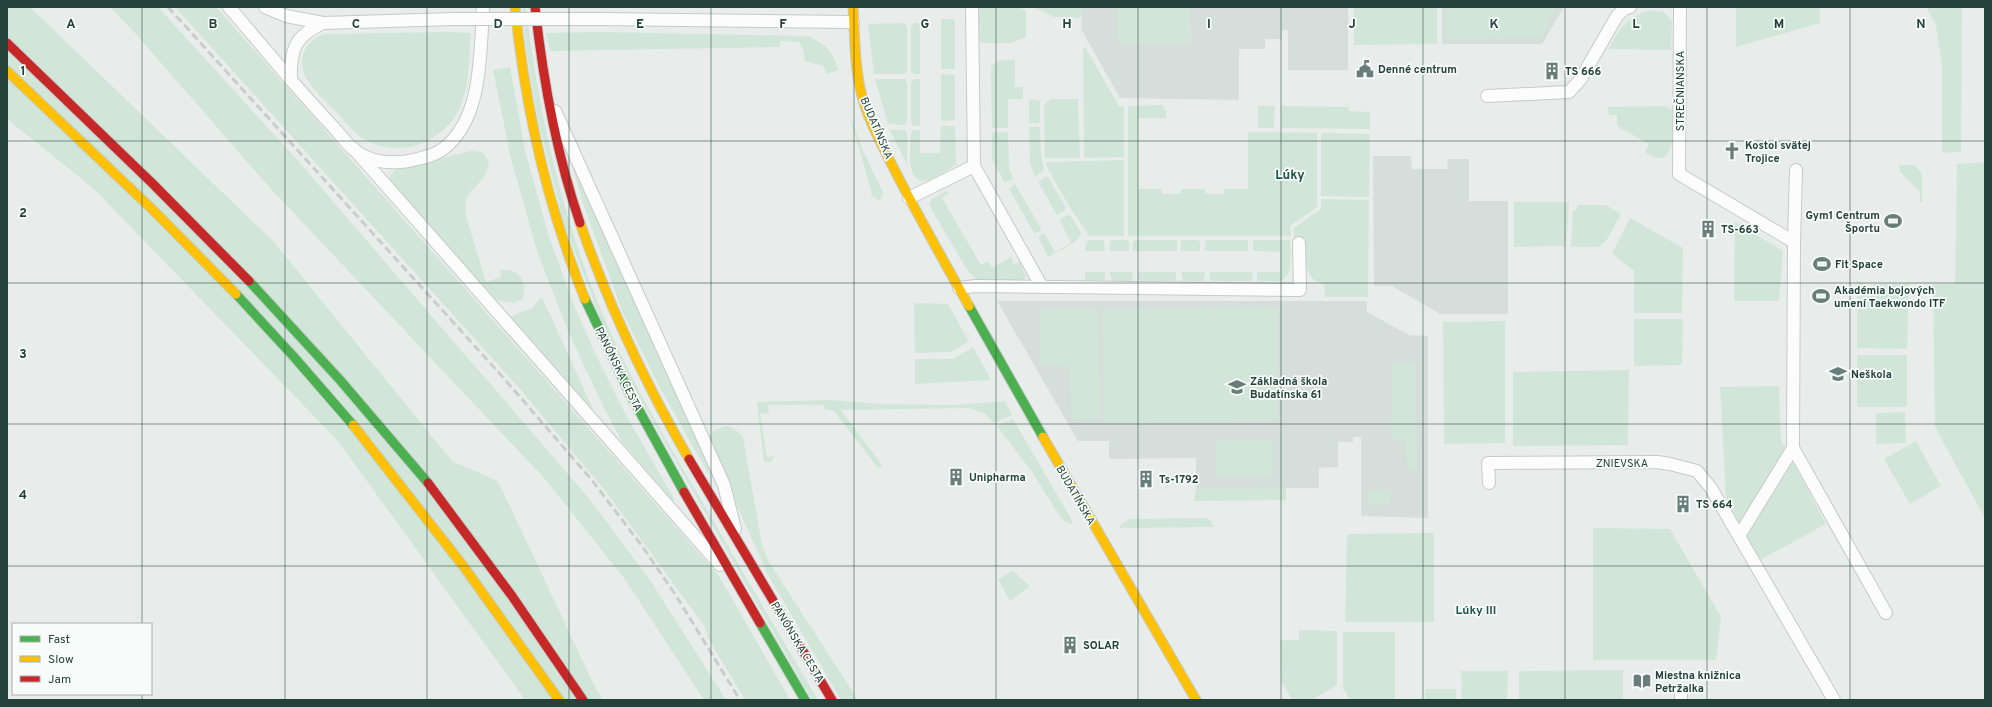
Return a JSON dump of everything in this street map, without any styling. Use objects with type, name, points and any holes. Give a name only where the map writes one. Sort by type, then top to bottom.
[{"type":"main road","name":"PANÓNSKA CESTA","points":[[515,7],[521,61],[535,140],[548,192],[576,276],[609,351],[646,426],[805,700]]},
{"type":"main road","name":"PANÓNSKA CESTA","points":[[535,7],[549,100],[564,168],[579,220],[608,301],[625,340],[665,417],[738,544],[832,700]]},
{"type":"main road","name":"BUDATÍNSKA","points":[[852,7],[858,69],[863,99],[878,135],[909,198],[1048,446],[1196,700]]},
{"type":"main road","points":[[7,43],[143,172],[227,256],[309,343],[386,432],[458,522],[529,619],[583,700]]},
{"type":"main road","points":[[7,71],[170,228],[293,356],[370,444],[441,535],[511,629],[559,700]]},
{"type":"street","points":[[229,7],[291,80],[354,149],[739,587]]},
{"type":"street","points":[[265,7],[286,16],[323,23],[453,19],[853,22]]},
{"type":"street","points":[[354,149],[374,160],[396,162],[420,159],[444,149],[458,132],[473,104],[480,48],[483,7]]},
{"type":"street","points":[[972,7],[974,166],[1042,287]]},
{"type":"street","points":[[1487,96],[1569,92],[1580,80],[1617,16],[1624,9],[1630,7]]},
{"type":"street","name":"STREČNIANSKA","points":[[1680,7],[1679,174],[1794,242]]},
{"type":"street","points":[[291,80],[292,60],[296,43],[304,33],[323,23]]},
{"type":"street","name":"PANÓNSKA CESTA","points":[[549,100],[566,131],[724,485],[738,544]]},
{"type":"street","points":[[909,198],[974,166]]},
{"type":"street","points":[[1796,170],[1794,242],[1793,448],[1886,613]]},
{"type":"street","points":[[959,288],[976,286],[1300,290],[1299,243]]},
{"type":"street","points":[[1739,536],[1793,448]]},
{"type":"street","name":"ZNIEVSKA","points":[[1489,483],[1488,463],[1670,464],[1697,471],[1711,488],[1834,700]]},
{"type":"shaded area","points":[[1082,7],[1348,7],[1348,70],[1288,70],[1288,30],[1282,30],[1282,39],[1265,39],[1265,49],[1239,49],[1239,100],[1120,98],[1081,29]]},
{"type":"shaded area","points":[[1442,7],[1564,7],[1542,44],[1442,44]]},
{"type":"shaded area","points":[[1373,156],[1411,156],[1412,169],[1448,169],[1447,159],[1469,159],[1469,201],[1508,201],[1508,314],[1440,314],[1392,286],[1374,286]]},
{"type":"shaded area","name":"Základná škola Budatínska 61","points":[[997,301],[1367,301],[1367,312],[1409,335],[1428,336],[1428,518],[1361,516],[1361,437],[1353,437],[1353,442],[1338,442],[1338,467],[1319,468],[1319,488],[1196,488],[1196,458],[1109,459],[1109,441],[1078,441]]},
{"type":"green space","points":[[7,7],[30,7],[273,241],[452,461],[498,481],[595,687],[603,700],[523,700],[523,697],[338,441],[93,188],[7,119]]},
{"type":"green space","points":[[110,7],[158,7],[299,162],[592,502],[652,583],[726,700],[704,700],[624,578],[545,479],[270,188],[134,32]]},
{"type":"green space","points":[[175,7],[216,7],[719,576],[790,700],[745,700],[708,638],[705,627],[607,493],[520,389]]},
{"type":"green space","points":[[522,7],[526,7],[537,83],[552,158],[572,231],[598,303],[620,353],[658,425],[818,700],[812,700],[614,353],[564,224],[537,116],[526,49]]},
{"type":"green space","points":[[978,7],[1019,7],[1026,11],[1026,37],[1011,43],[981,43],[978,37]]},
{"type":"green space","points":[[1034,7],[1082,7],[1081,18],[1054,17]]},
{"type":"green space","points":[[1118,7],[1190,7],[1191,43],[1118,43]]},
{"type":"green space","points":[[1354,7],[1437,7],[1437,44],[1354,45]]},
{"type":"green space","points":[[1445,7],[1556,7],[1541,38],[1445,39]]},
{"type":"green space","points":[[1736,7],[1820,7],[1820,23],[1736,47]]},
{"type":"green space","points":[[1926,7],[1962,7],[1961,152],[1942,153],[1942,67],[1936,26]]},
{"type":"green space","points":[[1649,10],[1664,12],[1672,21],[1671,50],[1609,49],[1624,25],[1641,13]]},
{"type":"green space","points":[[941,19],[953,19],[955,21],[955,69],[941,69]]},
{"type":"green space","points":[[905,23],[907,27],[907,71],[905,74],[874,74],[868,24]]},
{"type":"green space","points":[[913,23],[920,23],[920,74],[913,74],[911,70],[911,27]]},
{"type":"green space","points":[[602,32],[808,36],[828,49],[834,58],[838,70],[827,74],[823,66],[805,61],[803,49],[799,42],[780,41],[780,47],[550,51],[546,33]]},
{"type":"green space","points":[[471,33],[468,77],[465,94],[458,112],[448,126],[426,142],[417,145],[389,148],[371,143],[362,138],[350,128],[315,90],[305,76],[302,60],[304,52],[312,41],[324,34]]},
{"type":"green space","points":[[1085,47],[1119,106],[1124,106],[1124,157],[1084,158],[1083,48]]},
{"type":"green space","points":[[999,60],[1015,60],[1015,87],[1023,87],[1023,99],[1008,99],[1008,128],[993,128],[992,126],[991,66]]},
{"type":"green space","points":[[510,67],[525,150],[549,237],[574,305],[595,353],[627,417],[675,500],[673,501],[622,442],[603,406],[567,329],[537,251],[511,159],[493,70]]},
{"type":"green space","points":[[941,74],[955,75],[955,120],[941,121]]},
{"type":"green space","points":[[875,79],[905,79],[907,83],[907,122],[905,125],[888,124]]},
{"type":"green space","points":[[914,79],[920,79],[920,126],[913,126],[911,121],[911,83]]},
{"type":"green space","points":[[1029,99],[1040,101],[1039,123],[1029,123]]},
{"type":"green space","points":[[1051,99],[1078,99],[1080,158],[1045,158],[1044,105]]},
{"type":"green space","points":[[1163,105],[1164,109],[1166,110],[1166,118],[1138,118],[1138,189],[1162,189],[1162,194],[1181,194],[1181,189],[1205,189],[1205,194],[1224,194],[1224,189],[1248,189],[1248,132],[1317,133],[1317,207],[1290,226],[1291,236],[1128,236],[1128,106]]},
{"type":"green space","points":[[1258,106],[1275,106],[1274,128],[1258,128]]},
{"type":"green space","points":[[1283,106],[1349,107],[1349,111],[1370,112],[1370,129],[1282,128],[1281,108]]},
{"type":"green space","points":[[1665,106],[1674,111],[1674,132],[1670,148],[1663,158],[1656,158],[1645,152],[1649,144],[1617,126],[1617,115],[1609,115],[1608,107]]},
{"type":"green space","points":[[848,111],[864,153],[883,192],[881,199],[878,200],[870,194],[872,193]]},
{"type":"green space","points":[[941,126],[955,126],[956,165],[932,179],[920,180],[915,177],[910,164],[911,133],[913,130],[920,130],[920,153],[940,153]]},
{"type":"green space","points":[[1029,127],[1039,127],[1040,129],[1041,155],[1044,171],[1035,177],[1030,163]]},
{"type":"green space","points":[[890,130],[905,130],[907,133],[907,165]]},
{"type":"green space","points":[[994,132],[1008,132],[1009,167],[1013,179],[1005,183],[992,160],[992,134]]},
{"type":"green space","points":[[1321,133],[1370,134],[1369,197],[1321,196]]},
{"type":"green space","points":[[475,150],[483,153],[489,161],[487,170],[483,177],[467,199],[465,206],[466,216],[486,282],[501,277],[500,270],[507,270],[517,273],[523,282],[523,299],[513,303],[495,300],[390,182],[390,176],[395,170]]},
{"type":"green space","points":[[1124,160],[1124,236],[1089,236],[1069,206],[1048,169],[1046,162]]},
{"type":"green space","points":[[1985,162],[1985,518],[1935,427],[1933,284],[1955,284],[1957,164]]},
{"type":"green space","points":[[574,164],[709,467],[709,475],[659,386],[623,313],[582,201],[572,165]]},
{"type":"green space","points":[[1899,165],[1915,165],[1922,174],[1922,202],[1920,202],[1920,192],[1900,172]]},
{"type":"green space","points":[[1045,177],[1048,177],[1066,208],[1057,215],[1038,182]]},
{"type":"green space","points":[[1015,184],[1042,230],[1034,233],[1009,189]]},
{"type":"green space","points":[[946,191],[949,193],[942,198],[981,265],[988,261],[992,268],[1011,257],[1014,264],[1020,262],[1026,277],[1021,281],[985,280],[977,279],[969,273],[929,205],[932,199]]},
{"type":"green space","points":[[1321,199],[1369,200],[1368,297],[1325,297],[1324,284],[1312,278],[1309,273],[1306,261],[1305,240],[1294,240],[1294,228],[1321,209]]},
{"type":"green space","points":[[1514,202],[1569,202],[1566,246],[1514,247]]},
{"type":"green space","points":[[1578,205],[1606,205],[1621,214],[1607,240],[1598,247],[1571,247],[1573,211],[1576,211]]},
{"type":"green space","points":[[1070,215],[1081,233],[1072,244],[1048,257],[1038,237],[1044,233],[1055,252],[1071,243],[1059,219]]},
{"type":"green space","points":[[1630,218],[1683,248],[1682,313],[1634,313],[1634,271],[1612,253]]},
{"type":"green space","points":[[1735,222],[1783,251],[1779,301],[1734,301]]},
{"type":"green space","points":[[1089,240],[1104,240],[1105,251],[1085,251],[1086,244]]},
{"type":"green space","points":[[1111,240],[1127,240],[1129,242],[1129,251],[1109,251]]},
{"type":"green space","points":[[1135,240],[1175,240],[1177,241],[1177,251],[1133,251],[1133,242]]},
{"type":"green space","points":[[1182,240],[1198,240],[1200,242],[1200,251],[1181,251]]},
{"type":"green space","points":[[1206,240],[1246,240],[1248,241],[1248,251],[1204,251]]},
{"type":"green space","points":[[1254,240],[1290,240],[1290,269],[1284,279],[1279,281],[1259,281],[1257,279],[1257,272],[1280,272],[1280,252],[1253,251]]},
{"type":"green space","points":[[1085,272],[1105,272],[1105,278],[1102,281],[1085,281]]},
{"type":"green space","points":[[1109,272],[1133,272],[1133,278],[1130,281],[1112,281]]},
{"type":"green space","points":[[1138,272],[1176,272],[1176,278],[1174,281],[1141,281],[1138,278]]},
{"type":"green space","points":[[1181,272],[1205,272],[1204,279],[1202,281],[1183,281]]},
{"type":"green space","points":[[1209,272],[1252,272],[1253,279],[1250,281],[1212,281],[1210,279]]},
{"type":"green space","points":[[1857,281],[1861,282],[1866,287],[1874,284],[1909,284],[1907,349],[1857,348]]},
{"type":"green space","points":[[542,297],[593,409],[591,410],[510,317],[532,308]]},
{"type":"green space","points":[[914,303],[948,304],[969,342],[950,352],[915,353]]},
{"type":"green space","points":[[1278,308],[1278,421],[1104,423],[1103,310]]},
{"type":"green space","points":[[1098,309],[1100,418],[1071,419],[1070,366],[1040,366],[1039,310]]},
{"type":"green space","points":[[1634,319],[1683,319],[1682,365],[1634,366]]},
{"type":"green space","points":[[1505,321],[1505,443],[1444,444],[1443,322]]},
{"type":"green space","points":[[973,347],[991,380],[915,384],[915,359],[953,359]]},
{"type":"green space","points":[[1857,355],[1907,355],[1907,407],[1857,407]]},
{"type":"green space","points":[[1391,364],[1415,364],[1417,469],[1407,469],[1406,439],[1392,439]]},
{"type":"green space","points":[[1629,370],[1628,445],[1513,446],[1513,372]]},
{"type":"green space","points":[[1779,386],[1781,440],[1826,524],[1760,560],[1726,498],[1720,387]]},
{"type":"green space","points":[[830,400],[882,404],[954,405],[1005,401],[1012,415],[994,423],[984,413],[968,408],[841,410],[882,465],[878,468],[834,411],[824,409],[823,405],[768,405],[769,413],[760,414],[767,457],[775,456],[771,462],[764,462],[757,402]]},
{"type":"green space","points":[[1905,412],[1906,443],[1876,444],[1876,413]]},
{"type":"green space","points":[[1013,419],[1073,522],[1072,524],[1065,522],[1059,515],[1032,472],[997,426]]},
{"type":"green space","points":[[726,426],[733,428],[743,437],[762,545],[769,562],[858,700],[841,700],[768,575],[709,443],[709,437],[713,431]]},
{"type":"green space","points":[[1273,440],[1273,476],[1215,477],[1215,441]]},
{"type":"green space","points":[[1916,441],[1941,486],[1910,504],[1884,459]]},
{"type":"green space","points":[[1286,487],[1286,500],[1194,501],[1196,488]]},
{"type":"green space","points":[[1369,490],[1390,490],[1390,505],[1369,505]]},
{"type":"green space","points":[[1205,518],[1211,521],[1214,527],[1118,528],[1130,519]]},
{"type":"green space","points":[[1593,528],[1670,529],[1721,617],[1716,660],[1593,660]]},
{"type":"green space","points":[[1434,533],[1434,622],[1345,622],[1347,534]]},
{"type":"green space","points":[[1013,571],[1030,586],[1010,601],[998,579]]},
{"type":"green space","points":[[1299,630],[1337,631],[1337,685],[1312,700],[1292,700],[1281,680],[1280,640],[1299,640]]},
{"type":"green space","points":[[1343,632],[1395,632],[1395,700],[1350,700],[1343,688]]},
{"type":"green space","points":[[1623,670],[1623,700],[1519,700],[1519,671]]},
{"type":"green space","points":[[1461,671],[1508,671],[1507,700],[1462,700]]},
{"type":"green space","points":[[1425,689],[1456,689],[1456,700],[1425,700]]},
{"type":"railway","points":[[168,7],[500,374],[591,479],[642,546],[675,594],[740,700]]},
{"type":"traffic: fast","points":[[249,281],[340,380],[428,483]]},
{"type":"traffic: fast","points":[[236,294],[294,357],[353,425]]},
{"type":"traffic: fast","points":[[585,299],[630,394],[684,492]]},
{"type":"traffic: fast","points":[[969,306],[1043,437]]},
{"type":"traffic: fast","points":[[760,623],[805,700]]},
{"type":"traffic: slow","points":[[515,7],[525,82],[540,156],[559,228],[585,299]]},
{"type":"traffic: slow","points":[[853,7],[857,71],[861,92],[867,111],[879,140],[902,185],[969,306]]},
{"type":"traffic: slow","points":[[7,71],[154,211],[236,294]]},
{"type":"traffic: slow","points":[[580,223],[603,284],[629,344],[657,402],[689,459]]},
{"type":"traffic: slow","points":[[353,425],[464,567],[559,700]]},
{"type":"traffic: slow","points":[[1043,437],[1196,700]]},
{"type":"traffic: jam","points":[[535,7],[546,89],[557,143],[580,223]]},
{"type":"traffic: jam","points":[[7,43],[153,184],[249,281]]},
{"type":"traffic: jam","points":[[689,459],[832,700]]},
{"type":"traffic: jam","points":[[428,483],[512,596],[583,700]]},
{"type":"traffic: jam","points":[[684,492],[760,623]]},
{"type":"place","name":"Denné centrum","points":[[1365,69]]},
{"type":"place","name":"TS 666","points":[[1552,71]]},
{"type":"place","name":"Kostol svätej Trojice","points":[[1732,151]]},
{"type":"place","name":"Gym1 Centrum Športu","points":[[1893,221]]},
{"type":"place","name":"TS-663","points":[[1708,229]]},
{"type":"place","name":"Fit Space","points":[[1822,264]]},
{"type":"place","name":"Akadémia bojových umení Taekwondo ITF","points":[[1821,296]]},
{"type":"place","name":"Neškola","points":[[1838,374]]},
{"type":"place","name":"Základná škola Budatínska 61","points":[[1237,387]]},
{"type":"place","name":"Unipharma","points":[[956,477]]},
{"type":"place","name":"Ts-1792","points":[[1146,479]]},
{"type":"place","name":"TS 664","points":[[1683,504]]},
{"type":"place","name":"SOLAR","points":[[1070,645]]},
{"type":"place","name":"Miestna knižnica Petržalka","points":[[1642,681]]},
{"type":"district","name":"Lúky","points":[[1290,174]]},
{"type":"district","name":"Lúky III","points":[[1476,610]]}]
